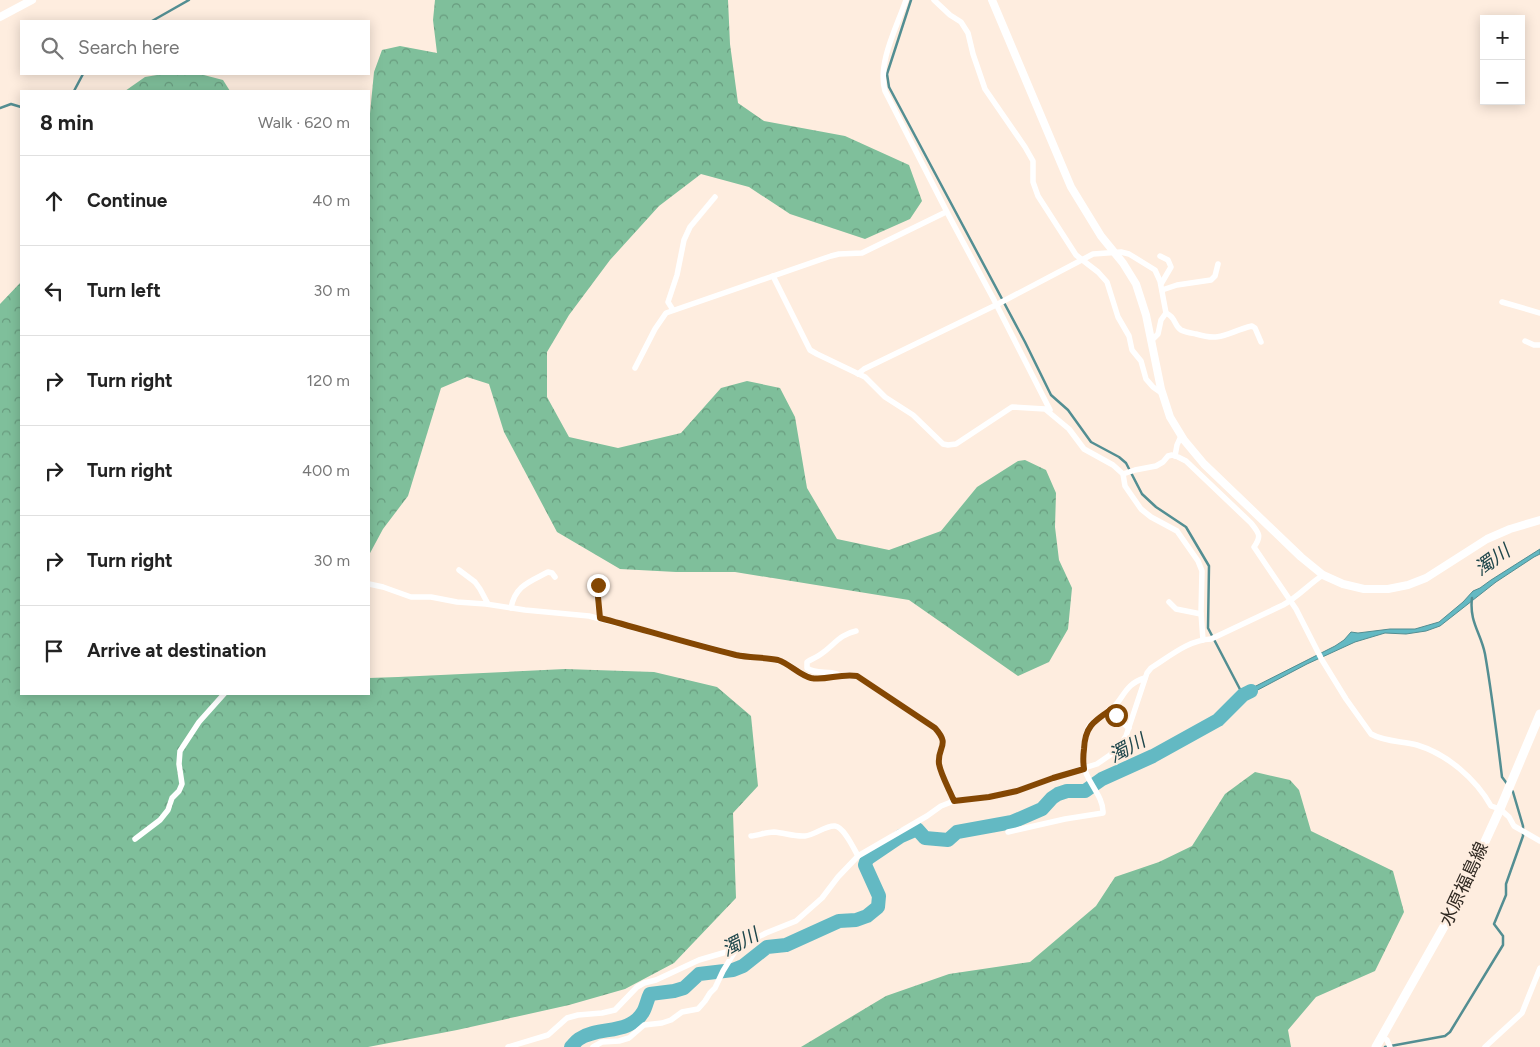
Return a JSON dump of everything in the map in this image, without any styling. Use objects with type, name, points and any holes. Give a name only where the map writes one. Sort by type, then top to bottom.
[{"type":"main road","name":"水原福島線","points":[[1376,1047],[1447,922],[1500,809],[1539,717]]},
{"type":"street","points":[[0,17],[32,0]]},
{"type":"street","points":[[906,0],[885,58],[883,86],[946,212],[1001,302],[1051,412]]},
{"type":"street","points":[[934,0],[950,15],[961,22],[968,33],[985,89],[1025,147],[1032,161],[1033,182],[1038,196],[1076,255],[1098,272],[1107,282],[1118,318],[1129,336],[1132,350],[1142,361],[1146,379],[1163,394]]},
{"type":"street","points":[[992,0],[1072,187],[1102,236],[1123,263],[1136,284],[1146,314],[1163,394],[1170,417],[1181,436],[1204,464],[1301,557],[1323,575],[1343,584],[1364,589],[1388,589],[1408,585],[1426,578],[1487,539],[1540,520]]},
{"type":"street","points":[[673,310],[668,302],[677,275],[684,240],[690,227],[715,197]]},
{"type":"street","points":[[635,368],[666,313],[839,254],[862,253],[946,212]]},
{"type":"street","points":[[858,374],[1092,254],[1121,252],[1129,254],[1155,270],[1161,287],[1166,313],[1161,320],[1158,334],[1152,340]]},
{"type":"street","points":[[1160,256],[1168,260],[1171,267],[1161,287]]},
{"type":"street","points":[[1161,287],[1211,280],[1216,276],[1218,264]]},
{"type":"street","points":[[773,276],[810,350],[865,377],[885,397],[913,415],[943,444],[956,444],[1012,407],[1045,409],[1069,428],[1077,442],[1084,449],[1126,474]]},
{"type":"street","points":[[1502,302],[1540,313]]},
{"type":"street","points":[[1166,313],[1171,315],[1178,329],[1208,338],[1217,338],[1252,326],[1255,328],[1261,342]]},
{"type":"street","points":[[1525,341],[1534,345],[1540,345]]},
{"type":"street","points":[[1174,456],[1181,436]]},
{"type":"street","points":[[1126,474],[1135,470],[1156,466],[1168,456],[1174,456],[1186,462],[1259,533],[1254,547],[1291,601],[1322,660],[1346,699],[1371,734],[1377,737],[1417,745],[1448,760],[1460,768],[1475,783],[1486,797],[1490,806],[1500,809],[1509,817],[1514,826],[1540,841]]},
{"type":"street","points":[[1126,474],[1125,486],[1141,509],[1151,517],[1177,531],[1198,561],[1202,571],[1201,614],[1204,640]]},
{"type":"street","points":[[459,570],[475,582],[488,604]]},
{"type":"street","points":[[511,608],[513,598],[518,590],[548,572],[552,573],[555,577]]},
{"type":"street","points":[[508,1047],[548,1035],[567,1018],[614,1010],[637,987],[644,983],[656,980],[699,960],[737,948],[766,933],[796,921],[822,898],[838,877],[858,856],[941,806],[954,801],[989,797],[1017,791],[1098,764],[1120,746],[1129,728],[1145,678],[1151,668],[1183,648],[1217,636],[1291,601],[1323,575]]},
{"type":"street","points":[[592,578],[598,580],[600,618]]},
{"type":"street","points":[[370,584],[411,597],[431,597],[457,602],[600,618],[738,655],[776,660],[811,678],[847,674],[857,676],[935,728],[942,736],[944,742],[939,766],[954,801]]},
{"type":"street","points":[[1169,602],[1176,609],[1201,614]]},
{"type":"street","points":[[838,675],[810,670],[807,662],[822,654],[830,645],[843,636],[856,631]]},
{"type":"street","points":[[1008,832],[1065,818],[1103,812],[1084,769],[1086,732],[1096,720],[1112,709],[1132,684],[1145,678]]},
{"type":"street","points":[[135,839],[160,820],[168,810],[172,798],[179,791],[182,784],[179,764],[180,751],[199,722],[223,695]]},
{"type":"street","points":[[1112,709],[1119,720],[1129,728]]},
{"type":"street","points":[[751,836],[775,832],[804,836],[815,834],[834,826],[840,828],[847,836],[858,856]]},
{"type":"street","points":[[593,1047],[602,1042],[619,1041],[629,1038],[644,1025],[662,1023],[671,1020],[682,1012],[698,1009],[715,988],[737,948]]},
{"type":"street","points":[[1485,1047],[1522,1013],[1540,968]]},
{"type":"street","points":[[1381,1036],[1387,1040],[1390,1047]]},
{"type":"green space","points":[[435,0],[728,0],[730,44],[738,103],[764,121],[845,136],[909,165],[922,201],[910,219],[865,239],[790,214],[749,187],[701,174],[659,206],[610,260],[569,315],[547,352],[547,397],[569,437],[618,448],[681,433],[721,388],[747,381],[780,388],[795,417],[807,488],[837,539],[889,550],[941,531],[977,487],[1018,461],[1025,460],[1046,470],[1056,493],[1055,527],[1059,560],[1072,588],[1068,629],[1049,662],[1018,676],[909,600],[735,572],[676,572],[620,569],[557,532],[504,432],[489,384],[467,377],[441,388],[408,496],[383,529],[370,553],[370,114],[374,72],[382,50],[400,46],[437,53],[433,20]]},
{"type":"green space","points":[[157,75],[204,75],[223,80],[229,90],[126,90],[145,77]]},
{"type":"green space","points":[[20,283],[20,695],[370,695],[370,678],[565,669],[654,672],[717,687],[751,716],[758,786],[733,813],[736,898],[674,963],[625,989],[569,1005],[457,1030],[368,1047],[0,1047],[0,304]]},
{"type":"green space","points":[[1255,772],[1290,780],[1299,790],[1311,831],[1393,871],[1404,912],[1375,971],[1316,997],[1288,1030],[1291,1047],[801,1047],[886,996],[949,974],[1030,962],[1096,906],[1115,877],[1159,862],[1192,846],[1225,794]]},
{"type":"water","name":"濁川","points":[[1540,549],[1540,554],[1496,582],[1440,626],[1426,631],[1406,634],[1385,633],[1355,642],[1307,664],[1235,702],[1244,692],[1335,646],[1351,632],[1415,629],[1439,622],[1473,591]]},
{"type":"waterway","points":[[154,20],[189,0]]},
{"type":"waterway","points":[[911,0],[887,74],[889,87],[1025,342],[1051,395],[1068,410],[1091,442],[1119,457],[1126,463],[1142,494],[1156,507],[1186,527],[1209,566],[1208,628],[1243,695]]},
{"type":"waterway","points":[[75,90],[82,75]]},
{"type":"waterway","points":[[0,108],[11,104],[20,107]]},
{"type":"waterway","points":[[1472,598],[1472,614],[1488,669],[1502,777],[1508,785]]},
{"type":"waterway","name":"濁川","points":[[571,1047],[587,1035],[630,1024],[643,1012],[650,994],[684,988],[699,974],[733,970],[743,966],[767,947],[786,945],[839,921],[856,920],[867,916],[878,907],[879,896],[865,865],[867,859],[901,836],[917,829],[925,838],[948,840],[957,832],[1012,822],[1042,809],[1058,794],[1067,791],[1085,791],[1102,779],[1153,756],[1218,720],[1243,695],[1251,691]]},
{"type":"waterway","points":[[1385,1047],[1445,1036],[1450,1032],[1503,945],[1503,936],[1494,924],[1506,895],[1506,884],[1523,836],[1523,826],[1511,789]]},
{"type":"route","points":[[598,585],[600,618],[738,655],[781,661],[811,678],[847,674],[857,676],[935,728],[942,736],[944,742],[939,766],[954,801],[989,797],[1017,791],[1084,769],[1084,740],[1086,732],[1096,720],[1112,709],[1116,715]]}]
